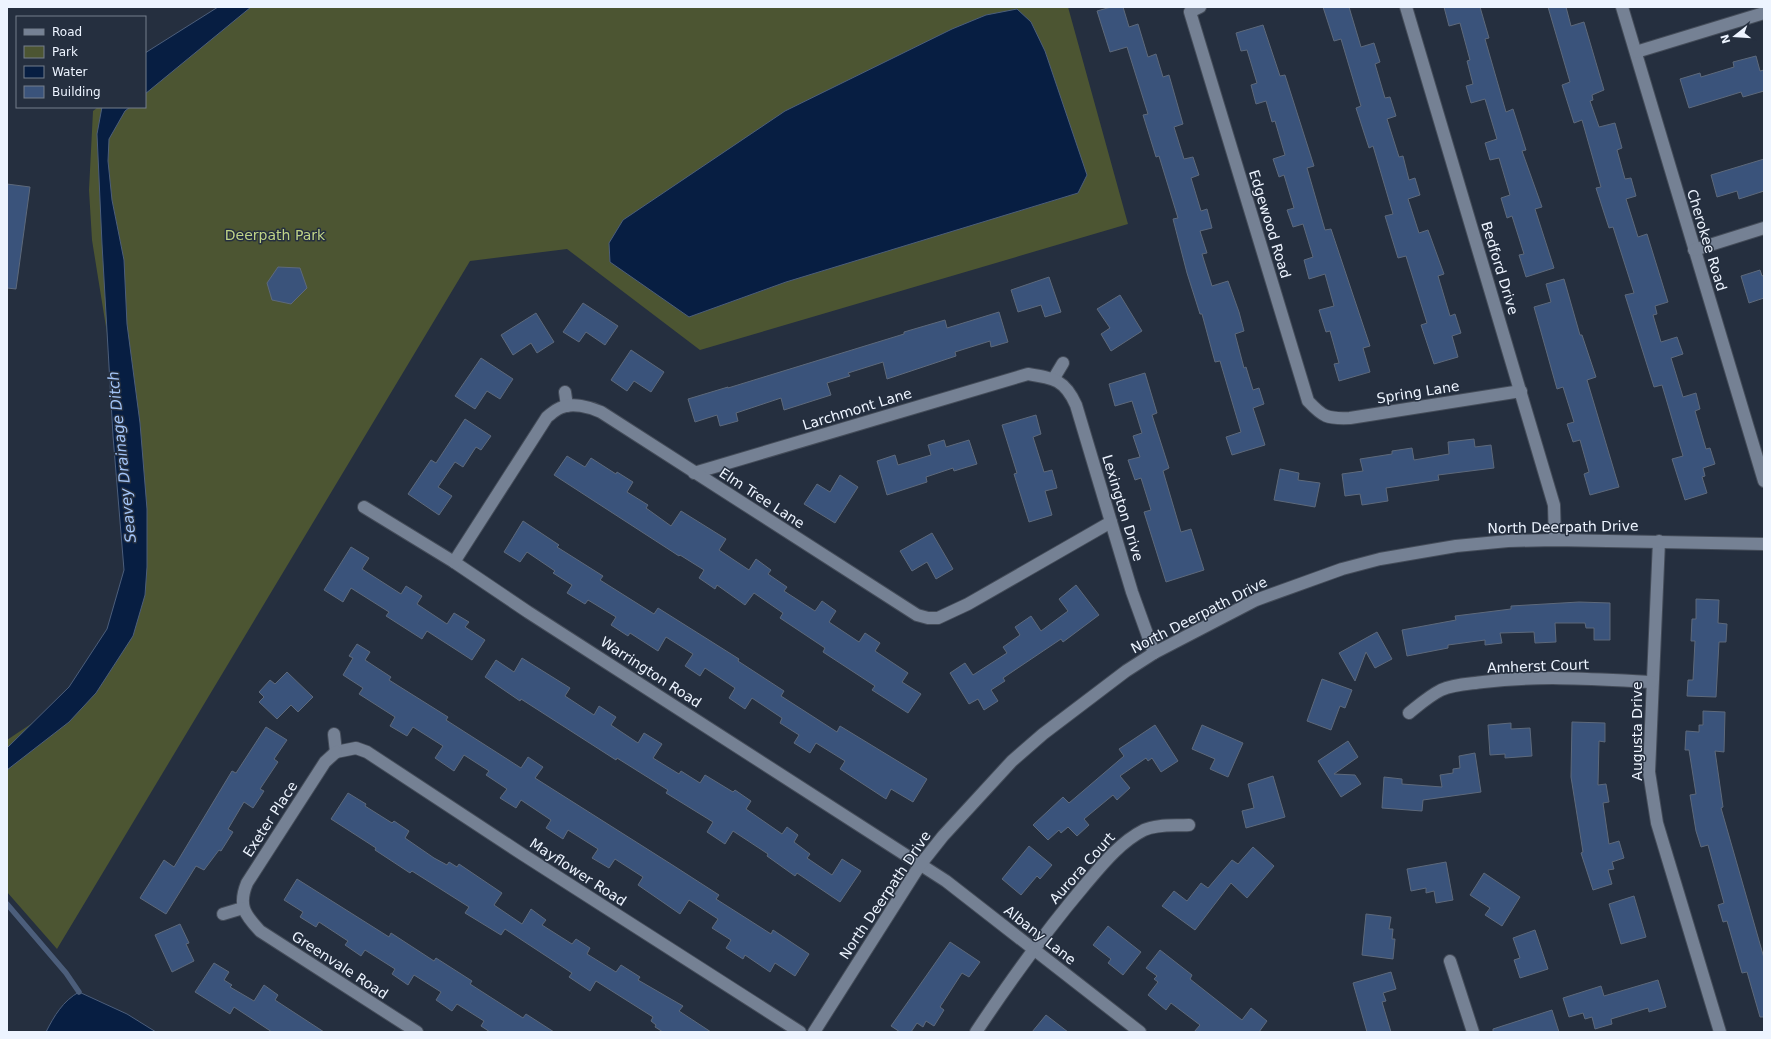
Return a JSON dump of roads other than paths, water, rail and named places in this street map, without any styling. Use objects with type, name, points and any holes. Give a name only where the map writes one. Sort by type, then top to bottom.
[{"type":"street","name":"Edgewood Road","points":[[1200,7],[1190,12],[1308,401],[1320,414]]},
{"type":"street","name":"Bedford Drive","points":[[1406,7],[1554,505],[1555,540]]},
{"type":"street","name":"Cherokee Road","points":[[1622,7],[1694,250],[1759,446],[1764,481]]},
{"type":"street","points":[[1636,52],[1764,13]]},
{"type":"street","points":[[1694,250],[1764,228]]},
{"type":"street","points":[[1054,378],[1063,363]]},
{"type":"street","name":"Larchmont Lane","points":[[694,473],[1028,374],[1054,378]]},
{"type":"street","name":"Lexington Drive","points":[[1054,378],[1071,392],[1076,405],[1132,592],[1154,653]]},
{"type":"street","name":"Spring Lane","points":[[1320,414],[1331,418],[1350,418],[1521,391]]},
{"type":"street","points":[[454,562],[547,418],[560,408],[567,406],[565,392]]},
{"type":"street","name":"Elm Tree Lane","points":[[567,406],[589,407],[601,412],[917,615],[928,618],[938,618],[968,604],[1111,522]]},
{"type":"street","name":"Warrington Road","points":[[364,507],[454,562],[528,612],[772,767],[920,865]]},
{"type":"street","name":"North Deerpath Drive","points":[[814,1032],[920,865],[943,836],[1012,761],[1042,734],[1106,684],[1154,653],[1256,600],[1342,569],[1380,559],[1456,546],[1508,541],[1555,540],[1764,544]]},
{"type":"street","name":"Augusta Drive","points":[[1659,541],[1649,772],[1657,823],[1718,1032]]},
{"type":"street","name":"Amherst Court","points":[[1409,713],[1427,698],[1441,690],[1454,686],[1513,678],[1580,678],[1652,682]]},
{"type":"street","points":[[334,734],[336,752]]},
{"type":"street","name":"Mayflower Road","points":[[336,752],[356,748],[367,752],[522,854],[800,1032]]},
{"type":"street","name":"Exeter Place","points":[[243,908],[243,894],[246,883],[325,762],[336,752]]},
{"type":"street","name":"Aurora Court","points":[[976,1032],[1018,969],[1050,926],[1102,866],[1128,840],[1144,830],[1155,826],[1189,825]]},
{"type":"street","name":"Albany Lane","points":[[920,865],[946,881],[1140,1032]]},
{"type":"street","points":[[222,914],[243,908]]},
{"type":"street","name":"Greenvale Road","points":[[243,908],[250,920],[260,931],[417,1032]]},
{"type":"street","points":[[1450,962],[1473,1032]]},
{"type":"water","points":[[218,7],[251,7],[146,93],[146,52]]},
{"type":"water","points":[[1017,9],[1031,22],[1045,51],[1087,175],[1078,193],[786,282],[689,317],[610,262],[609,243],[623,220],[785,111],[952,29],[986,15]]},
{"type":"water","name":"Seavey Drainage Ditch","points":[[102,108],[129,108],[125,111],[109,139],[108,161],[112,200],[124,260],[127,324],[140,423],[147,509],[147,567],[145,595],[133,636],[96,693],[69,722],[7,770],[7,748],[69,687],[107,629],[124,570],[113,436],[97,134]]},
{"type":"water","points":[[79,992],[127,1014],[156,1032],[46,1032],[60,1009],[68,1000]]},
{"type":"waterway","points":[[7,904],[66,973],[79,992]]},
{"type":"park label","name":"Deerpath Park","points":[[275,235]]}]
